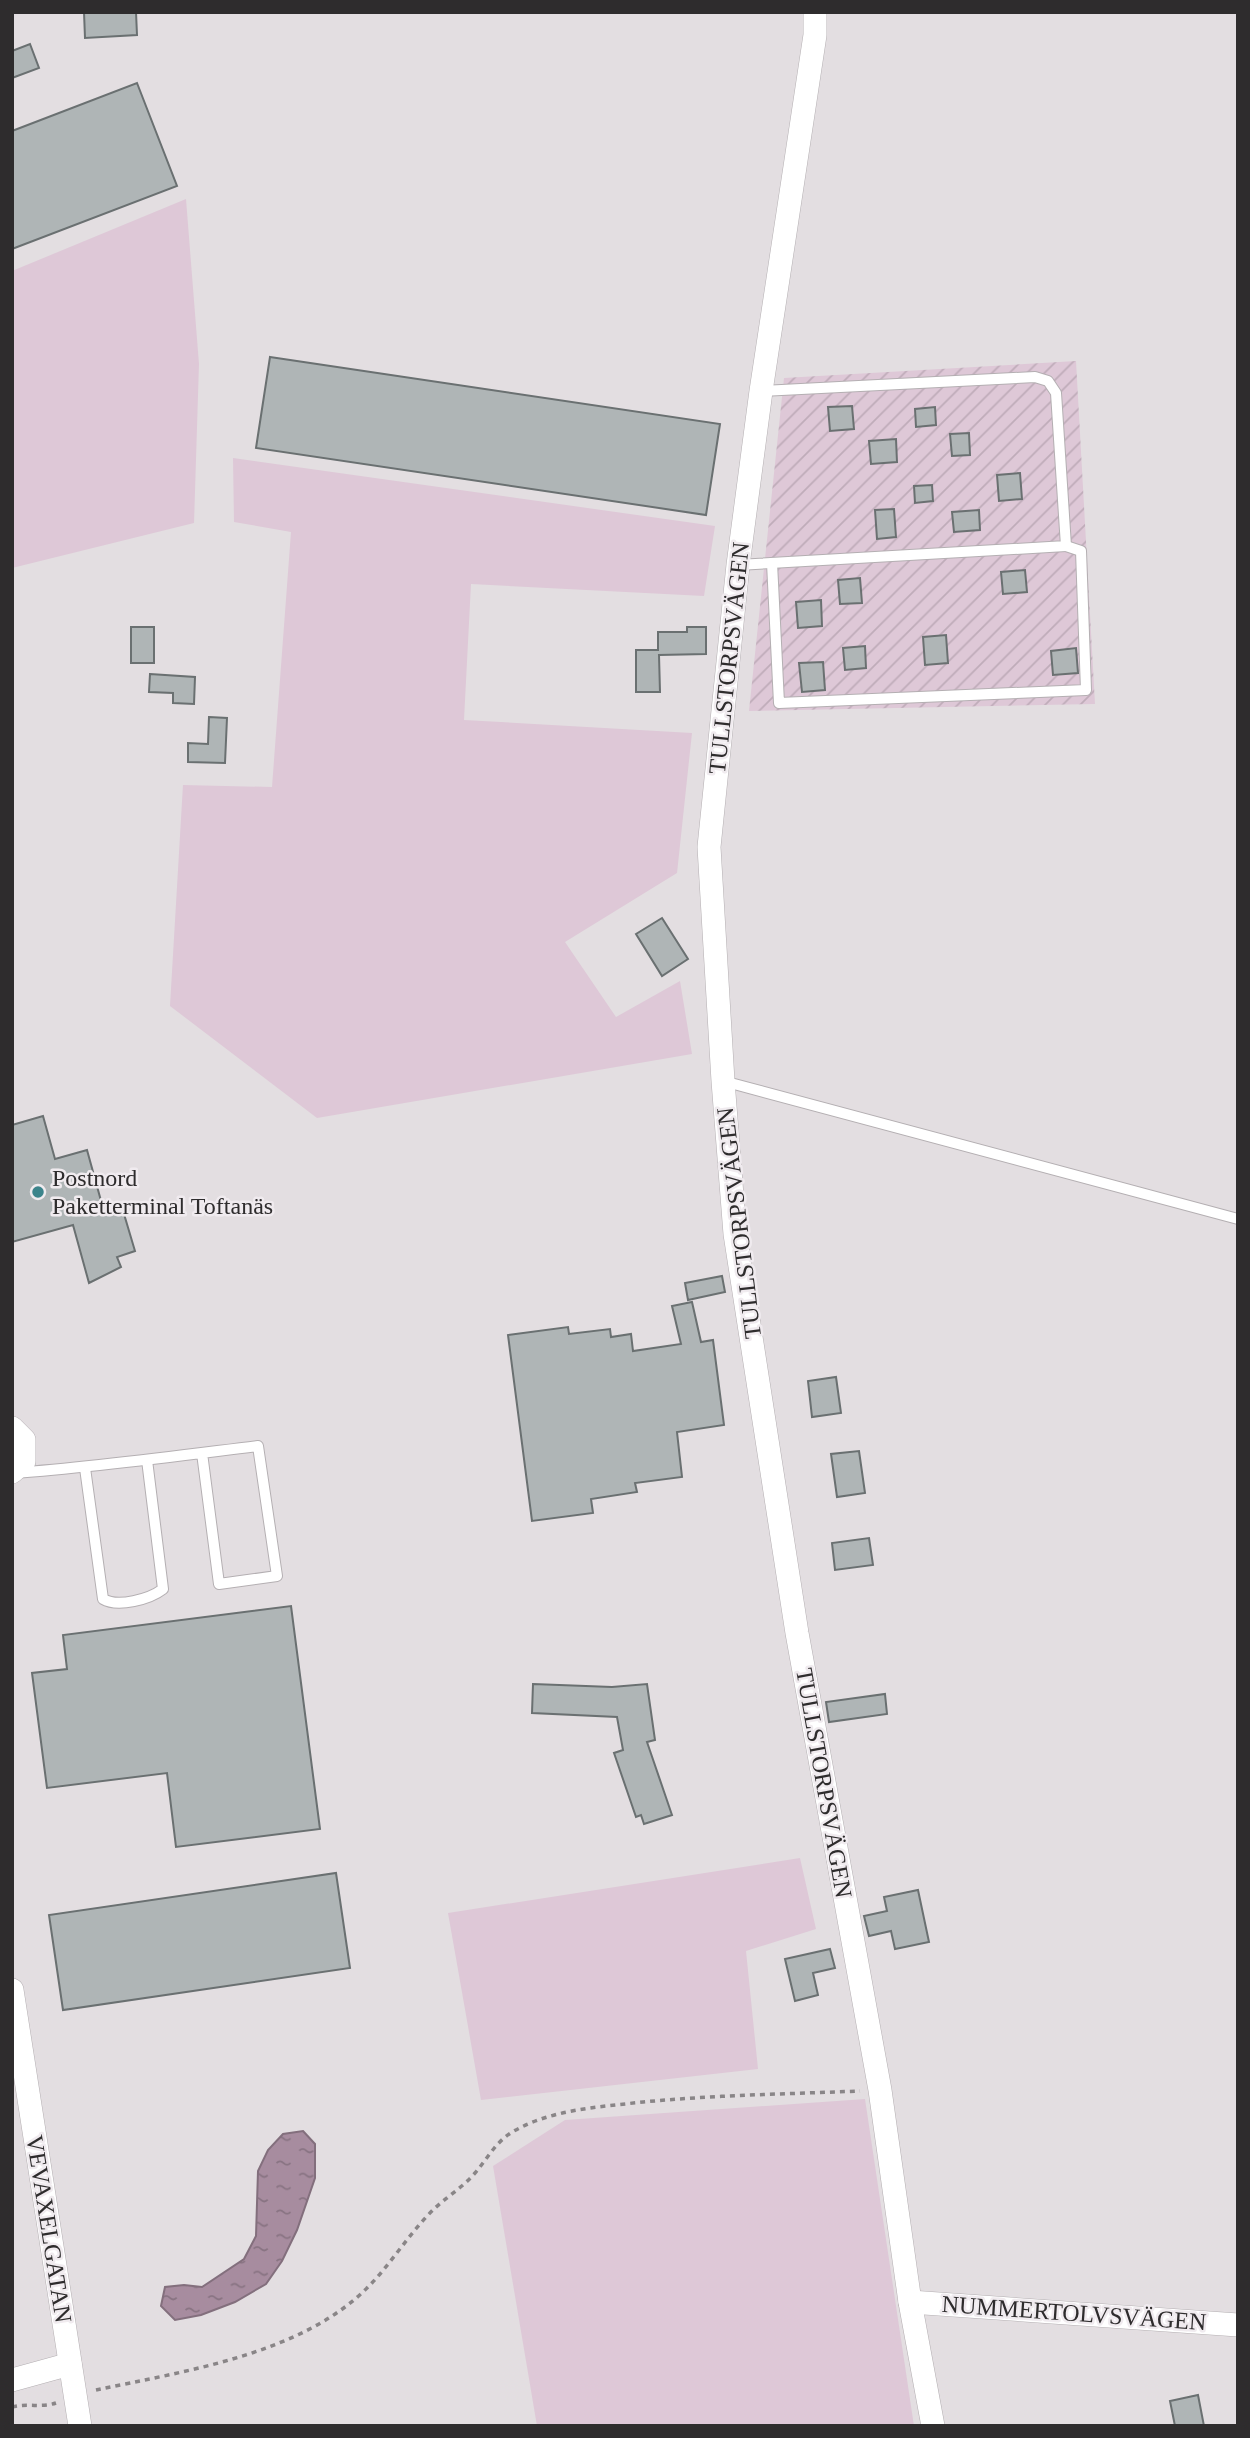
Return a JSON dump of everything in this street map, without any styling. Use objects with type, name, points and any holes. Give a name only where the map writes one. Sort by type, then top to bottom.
[{"type":"street","name":"TULLSTORPSVÄGEN","points":[[815,12],[815,35],[761,391],[738,565],[709,847],[735,1234],[789,1578],[880,2090],[910,2302],[933,2426]]},
{"type":"street","points":[[12,1428],[24,1440],[24,1461],[12,1472]]},
{"type":"street","name":"VEVAXELGATAN","points":[[12,1990],[80,2426]]},
{"type":"street","name":"NUMMERTOLVSVÄGEN","points":[[910,2302],[1238,2325]]},
{"type":"street","points":[[12,2380],[70,2364]]},
{"type":"lane","points":[[761,391],[1035,377],[1048,381],[1056,393],[1066,546]]},
{"type":"lane","points":[[738,565],[772,563],[1066,546],[1082,551],[1086,690],[779,703],[772,563]]},
{"type":"lane","points":[[723,1081],[1238,1219]]},
{"type":"lane","points":[[12,1472],[85,1468],[202,1453],[258,1446],[277,1576],[219,1584],[202,1453]]},
{"type":"lane","points":[[85,1468],[103,1599],[109,1603],[138,1600],[163,1589],[147,1460]]},
{"type":"path","points":[[12,2407],[46,2406],[93,2390],[214,2363],[260,2349],[321,2322],[352,2302],[372,2283],[436,2208],[476,2172],[498,2142],[528,2124],[570,2111],[686,2098],[880,2090]]},
{"type":"shaded area","points":[[186,199],[199,364],[194,523],[12,568],[12,271]]},
{"type":"shaded area","points":[[1076,361],[1095,704],[749,711],[784,378]]},
{"type":"shaded area","points":[[233,458],[715,526],[704,596],[471,584],[464,720],[692,733],[677,873],[565,942],[616,1017],[680,981],[692,1054],[317,1118],[170,1006],[183,785],[272,787],[291,532],[234,522]]},
{"type":"shaded area","points":[[800,1858],[816,1929],[746,1951],[758,2069],[481,2100],[448,1913]]},
{"type":"shaded area","points":[[865,2099],[914,2426],[537,2426],[493,2166],[565,2120]]},
{"type":"water","points":[[303,2131],[315,2144],[315,2178],[297,2230],[282,2261],[266,2284],[235,2302],[201,2315],[175,2320],[161,2306],[165,2287],[202,2287],[244,2259],[256,2236],[258,2171],[268,2150],[283,2134]]},
{"type":"building","points":[[84,12],[136,12],[137,35],[85,38]]},
{"type":"building","points":[[30,44],[39,68],[12,78],[12,51]]},
{"type":"building","points":[[137,83],[177,186],[12,249],[12,131]]},
{"type":"building","points":[[270,357],[720,424],[706,515],[256,448]]},
{"type":"building","points":[[852,406],[854,429],[830,431],[828,407]]},
{"type":"building","points":[[935,407],[936,425],[916,427],[915,409]]},
{"type":"building","points":[[969,433],[970,455],[952,456],[950,434]]},
{"type":"building","points":[[896,439],[897,462],[871,464],[869,441]]},
{"type":"building","points":[[1020,473],[1022,499],[999,501],[997,475]]},
{"type":"building","points":[[932,485],[933,501],[915,503],[914,486]]},
{"type":"building","points":[[894,509],[896,537],[877,539],[875,510]]},
{"type":"building","points":[[979,510],[980,530],[954,532],[952,512]]},
{"type":"building","points":[[1025,570],[1027,592],[1003,594],[1001,572]]},
{"type":"building","points":[[860,578],[862,603],[840,604],[838,580]]},
{"type":"building","points":[[821,600],[822,626],[798,628],[796,602]]},
{"type":"building","points":[[131,627],[154,627],[154,663],[131,663]]},
{"type":"building","points":[[687,627],[706,627],[706,654],[659,655],[660,692],[636,692],[636,650],[658,650],[658,632],[687,632]]},
{"type":"building","points":[[946,635],[948,663],[925,665],[923,637]]},
{"type":"building","points":[[865,646],[866,668],[845,670],[843,648]]},
{"type":"building","points":[[1076,648],[1078,673],[1053,675],[1051,651]]},
{"type":"building","points":[[823,662],[825,690],[802,692],[799,663]]},
{"type":"building","points":[[150,674],[195,677],[194,704],[173,703],[173,693],[149,692]]},
{"type":"building","points":[[209,717],[227,718],[225,763],[188,762],[188,743],[208,744]]},
{"type":"building","points":[[662,918],[688,959],[662,976],[636,934]]},
{"type":"building","points":[[43,1116],[55,1159],[87,1150],[103,1208],[121,1204],[135,1251],[117,1257],[121,1267],[89,1283],[73,1225],[12,1242],[12,1125]]},
{"type":"building","points":[[722,1276],[725,1292],[688,1300],[685,1283]]},
{"type":"building","points":[[692,1302],[701,1342],[713,1340],[724,1425],[677,1432],[682,1477],[635,1483],[637,1492],[591,1499],[593,1513],[532,1521],[508,1335],[568,1327],[569,1334],[610,1329],[611,1337],[631,1334],[633,1351],[681,1344],[672,1306]]},
{"type":"building","points":[[836,1377],[841,1413],[812,1417],[808,1381]]},
{"type":"building","points":[[859,1451],[865,1493],[837,1497],[831,1454]]},
{"type":"building","points":[[869,1538],[873,1565],[835,1570],[832,1543]]},
{"type":"building","points":[[291,1606],[320,1829],[176,1847],[167,1773],[47,1788],[32,1673],[67,1669],[63,1635]]},
{"type":"building","points":[[533,1684],[612,1687],[647,1684],[655,1740],[647,1742],[672,1815],[644,1824],[641,1815],[636,1817],[614,1753],[623,1750],[617,1717],[532,1713]]},
{"type":"building","points":[[885,1694],[887,1714],[829,1722],[826,1702]]},
{"type":"building","points":[[336,1873],[350,1968],[63,2010],[49,1915]]},
{"type":"building","points":[[918,1890],[929,1942],[895,1949],[891,1931],[869,1936],[864,1916],[887,1911],[884,1897]]},
{"type":"building","points":[[830,1949],[835,1968],[813,1973],[818,1995],[795,2001],[785,1959]]},
{"type":"building","points":[[1198,2395],[1204,2426],[1175,2426],[1170,2401]]},
{"type":"place","name":"Postnord Paketterminal Toftanäs","points":[[38,1192]]}]
